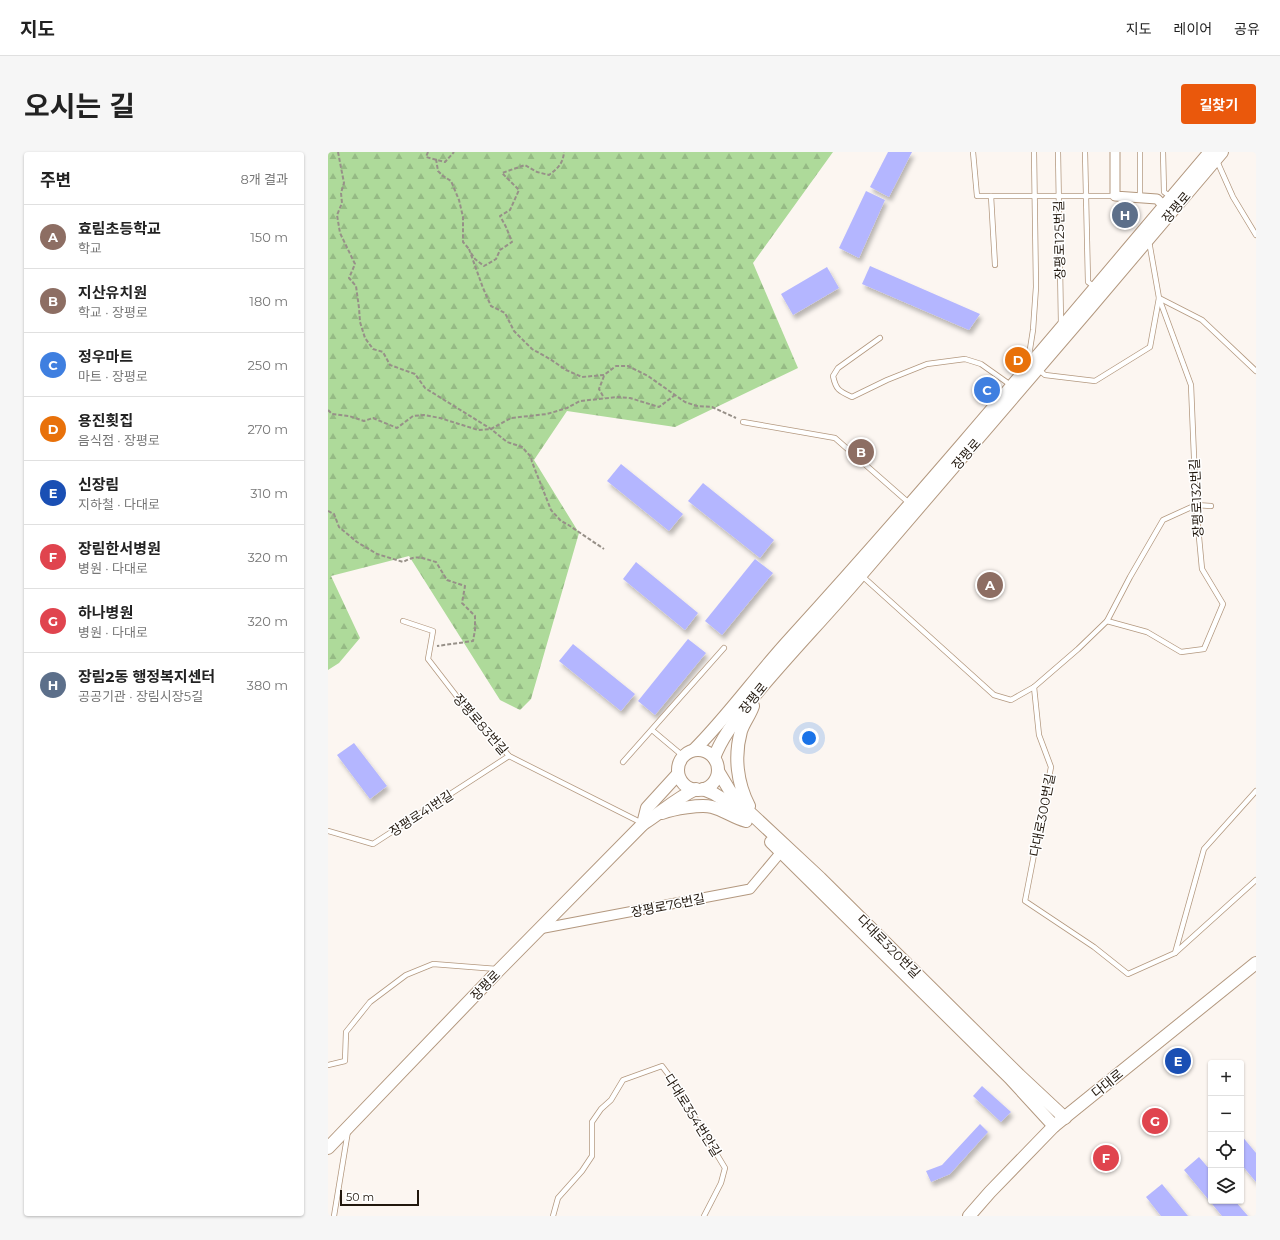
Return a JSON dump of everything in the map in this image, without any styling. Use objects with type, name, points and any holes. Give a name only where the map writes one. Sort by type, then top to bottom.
[{"type":"street","points":[[1115,152],[1115,196],[1157,199],[1169,205]]},
{"type":"street","name":"장평로","points":[[1034,367],[1061,328],[1095,287],[1214,154]]},
{"type":"street","name":"장평로","points":[[714,758],[732,725],[772,675],[913,506],[1034,367],[1149,239],[1169,205]]},
{"type":"street","name":"장평로","points":[[689,753],[709,735],[781,649],[858,572]]},
{"type":"street","points":[[659,814],[683,808],[711,807],[737,819],[751,819],[739,777],[736,751],[741,730],[752,708],[755,696]]},
{"type":"street","points":[[643,824],[659,814],[669,804],[682,796],[712,784],[718,771],[717,764],[714,758],[704,750],[689,753],[678,764],[678,774],[682,782],[687,787],[699,789]]},
{"type":"street","name":"다대로320번길","points":[[718,771],[730,791],[751,819],[781,852],[1010,1078],[1054,1126]]},
{"type":"street","points":[[643,824],[647,808],[678,774]]},
{"type":"street","name":"다대로320번길","points":[[699,789],[712,792],[751,819],[820,878],[1019,1075],[1065,1118]]},
{"type":"street","name":"장평로","points":[[328,1148],[499,970],[643,824]]},
{"type":"street","name":"장평로76번길","points":[[540,929],[750,889],[781,852]]},
{"type":"street","name":"다대로","points":[[969,1216],[990,1192],[1054,1126],[1256,963]]},
{"type":"lane","points":[[972,152],[977,196],[1115,196]]},
{"type":"lane","points":[[1034,152],[1036,287],[1030,349],[1034,367],[1045,375],[1094,381],[1150,346],[1159,298],[1202,320],[1256,371]]},
{"type":"lane","name":"장평로125번길","points":[[1058,152],[1061,328]]},
{"type":"lane","points":[[1084,152],[1088,282],[1095,287]]},
{"type":"lane","points":[[1140,152],[1140,198]]},
{"type":"lane","points":[[1164,152],[1164,192],[1169,205]]},
{"type":"lane","points":[[1214,154],[1233,197],[1256,235]]},
{"type":"lane","points":[[991,196],[995,265]]},
{"type":"lane","name":"장평로132번길","points":[[1107,621],[1147,632],[1181,652],[1204,650],[1223,604],[1202,569],[1196,505],[1191,385],[1159,298],[1149,239]]},
{"type":"lane","points":[[880,338],[838,368],[833,376],[836,386],[842,392],[852,397],[887,380],[927,364],[965,359],[981,364],[1016,389]]},
{"type":"lane","points":[[743,422],[835,438],[913,506]]},
{"type":"lane","points":[[858,572],[994,695],[1011,700],[1034,686],[1078,649],[1107,621],[1130,577],[1163,520],[1196,505],[1211,506]]},
{"type":"lane","name":"장평로83번길","points":[[403,621],[433,630],[428,659],[465,707],[490,733],[509,756],[643,824]]},
{"type":"lane","points":[[623,762],[724,648]]},
{"type":"lane","name":"다대로300번길","points":[[1034,686],[1039,735],[1052,767],[1025,901],[1094,947],[1128,974],[1175,953],[1256,880]]},
{"type":"lane","points":[[652,730],[689,753]]},
{"type":"lane","name":"장평로41번길","points":[[328,831],[373,844],[509,756]]},
{"type":"lane","points":[[1175,953],[1204,849],[1256,792]]},
{"type":"lane","points":[[328,1065],[345,1060],[346,1032],[370,1002],[406,974],[433,964],[499,970]]},
{"type":"lane","name":"다대로354번안길","points":[[553,1216],[558,1198],[582,1171],[592,1156],[592,1122],[601,1109],[611,1100],[623,1080],[662,1066],[671,1078],[725,1168],[721,1183],[704,1216]]},
{"type":"lane","points":[[334,1216],[349,1127]]},
{"type":"path","points":[[338,152],[344,183],[341,194],[342,203],[337,215],[340,233],[355,264],[349,278],[356,286],[360,322],[365,338],[373,349],[383,352],[390,365],[415,374],[426,388],[491,429],[508,442],[522,447],[531,457],[551,510],[561,521],[568,524],[604,549]]},
{"type":"path","points":[[428,152],[426,157],[445,162],[454,152]]},
{"type":"path","points":[[436,159],[438,171],[451,181],[459,200],[463,217],[463,242],[475,259],[484,266],[496,259],[500,250],[512,242],[500,216],[510,210],[519,190],[502,173],[525,166],[537,172],[549,175],[560,167],[564,157],[564,152]]},
{"type":"path","points":[[469,249],[483,288],[492,306],[505,313],[514,331],[532,349],[566,370],[582,377],[604,375],[616,366],[628,366],[648,376],[667,391],[685,402],[697,406],[712,408],[743,422]]},
{"type":"path","points":[[604,375],[599,389],[604,398]]},
{"type":"path","points":[[328,410],[332,414],[364,420],[373,418],[397,428],[413,416],[424,415],[440,418],[478,430],[491,429],[511,418],[547,414],[567,408],[580,401],[618,397],[630,398],[660,407],[675,395]]},
{"type":"path","points":[[328,510],[334,514],[339,527],[357,542],[377,554],[403,562],[412,557],[436,562],[447,580],[465,586],[462,603],[475,616],[473,641],[430,646]]},
{"type":"green space","points":[[328,152],[833,152],[753,263],[798,368],[675,427],[567,411],[534,460],[579,533],[531,699],[520,710],[500,700],[409,556],[331,576],[360,638],[339,663],[328,670]]},
{"type":"building","points":[[888,152],[912,152],[889,197],[870,187]]},
{"type":"building","points":[[866,191],[885,200],[859,258],[839,248]]},
{"type":"building","points":[[870,266],[980,314],[969,330],[862,284]]},
{"type":"building","points":[[827,267],[839,288],[793,315],[781,294]]},
{"type":"building","points":[[621,464],[683,514],[669,531],[607,481]]},
{"type":"building","points":[[703,483],[774,540],[760,558],[688,501]]},
{"type":"building","points":[[755,559],[773,573],[722,635],[705,621]]},
{"type":"building","points":[[636,562],[698,613],[685,630],[623,579]]},
{"type":"building","points":[[688,639],[706,653],[655,715],[638,701]]},
{"type":"building","points":[[573,644],[635,694],[621,711],[559,661]]},
{"type":"building","points":[[354,743],[387,786],[370,799],[337,755]]},
{"type":"building","points":[[982,1086],[1011,1112],[1001,1122],[973,1096]]},
{"type":"building","points":[[980,1124],[988,1132],[950,1174],[931,1182],[926,1171],[942,1165]]},
{"type":"building","points":[[1244,1139],[1256,1153],[1256,1182],[1244,1168]]},
{"type":"building","points":[[1199,1157],[1208,1168],[1208,1199],[1184,1170]]},
{"type":"building","points":[[1162,1184],[1188,1216],[1161,1216],[1146,1197]]},
{"type":"building","points":[[1212,1204],[1238,1204],[1248,1216],[1222,1216]]},
{"type":"place","name":"장림2동 행정복지센터","points":[[1125,215]]},
{"type":"place","name":"용진횟집","points":[[1018,360]]},
{"type":"place","name":"정우마트","points":[[987,390]]},
{"type":"place","name":"지산유치원","points":[[861,452]]},
{"type":"place","name":"효림초등학교","points":[[990,585]]},
{"type":"place","name":"신장림","points":[[1178,1061]]},
{"type":"place","name":"하나병원","points":[[1155,1121]]},
{"type":"place","name":"장림한서병원","points":[[1106,1158]]}]
